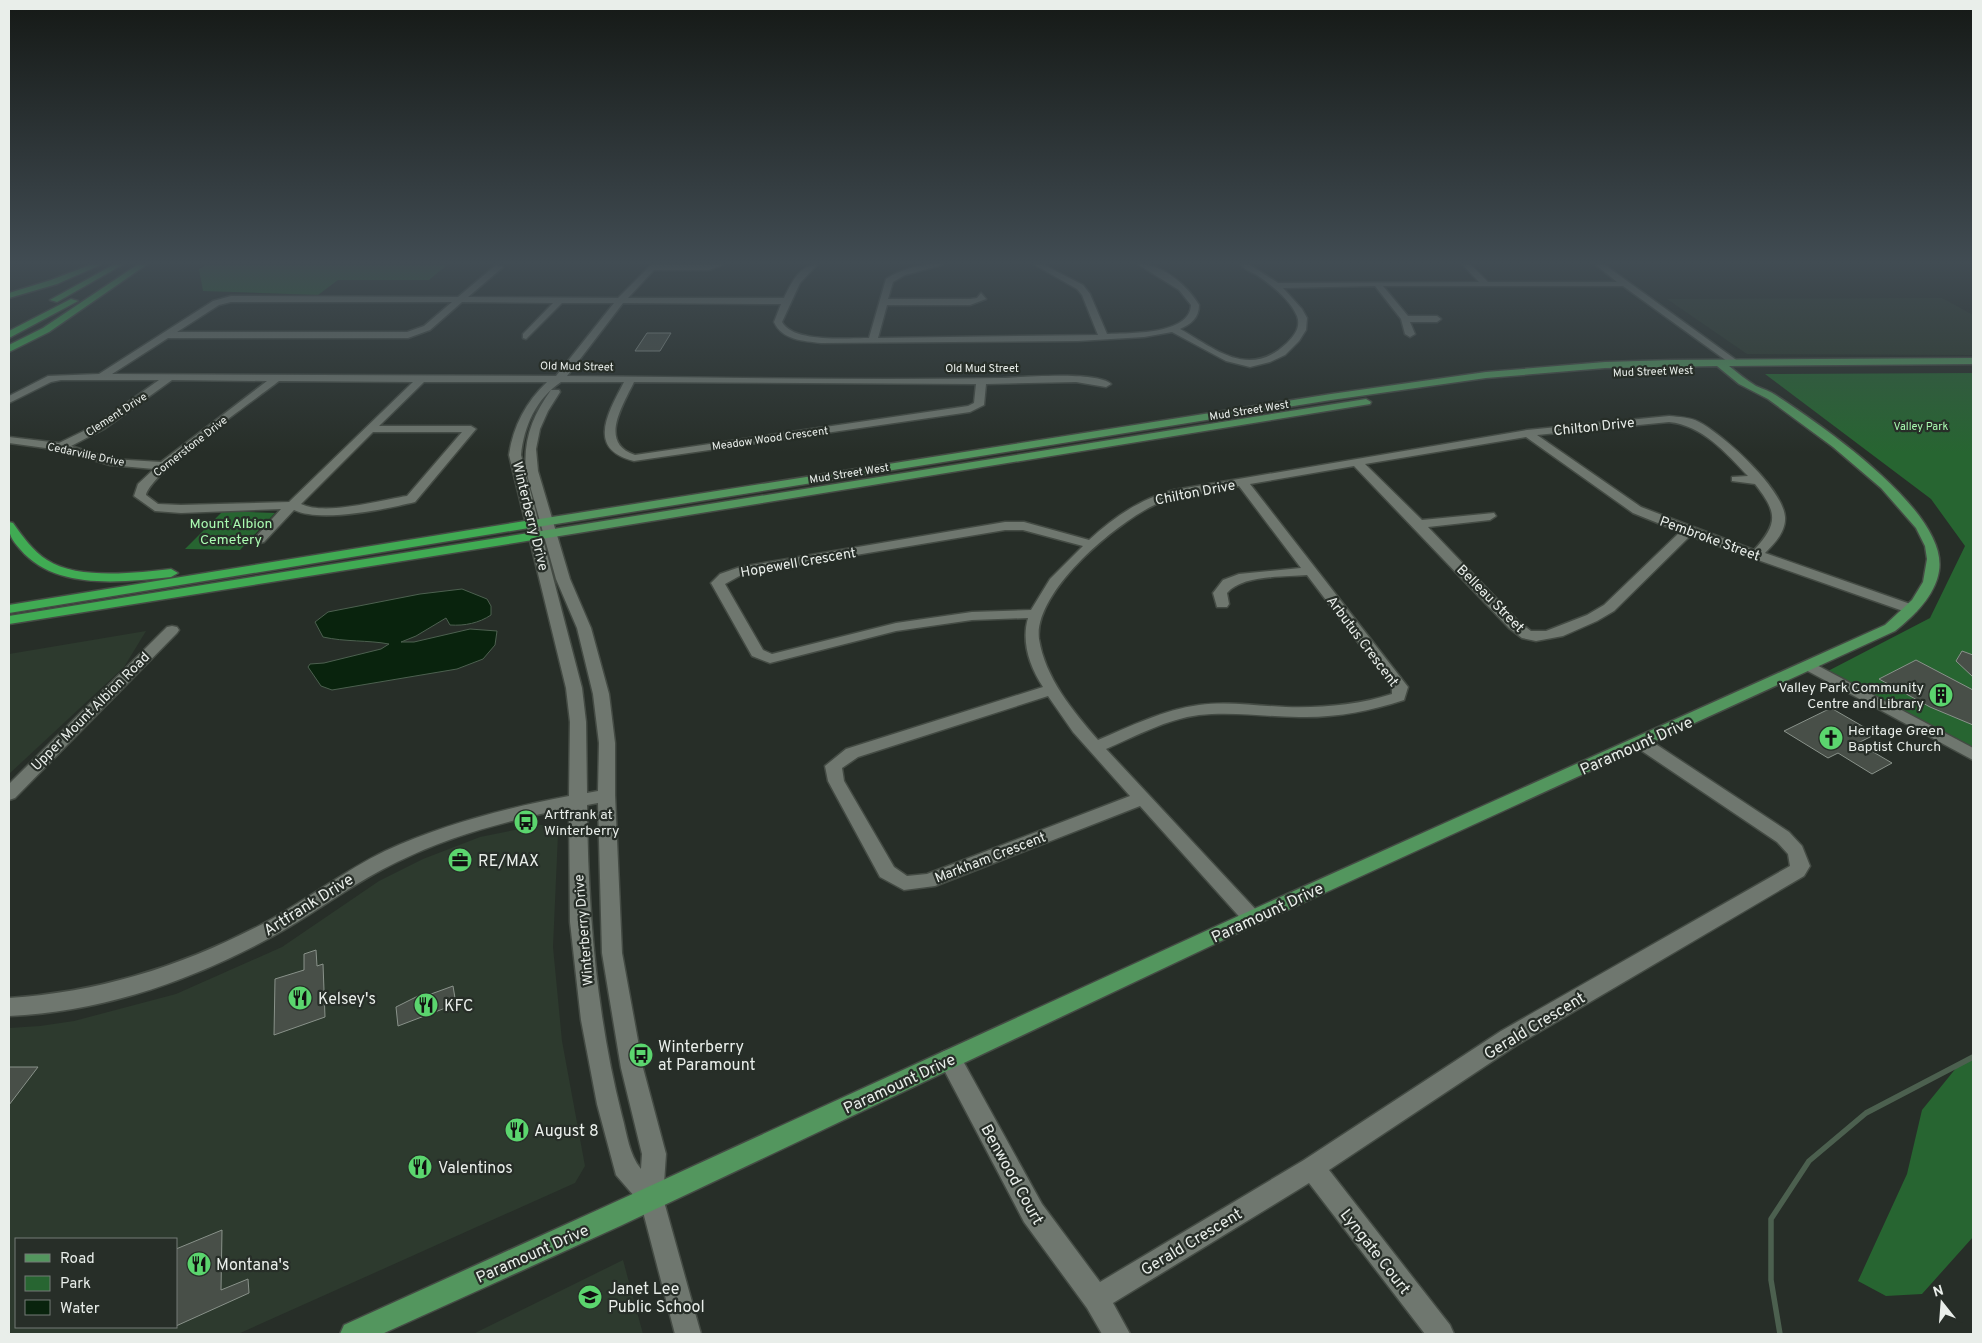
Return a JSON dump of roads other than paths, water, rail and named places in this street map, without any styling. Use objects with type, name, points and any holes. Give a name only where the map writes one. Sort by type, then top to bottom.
[{"type":"highway","points":[[9,335],[23,328]]},
{"type":"highway","points":[[9,348],[47,328]]},
{"type":"highway","points":[[9,526],[34,557],[49,567],[68,572],[115,576],[182,572],[436,540],[533,530]]},
{"type":"highway","points":[[9,620],[533,530]]},
{"type":"highway","points":[[9,609],[436,540]]},
{"type":"main road","name":"Mud Street West","points":[[1730,365],[1973,361]]},
{"type":"main road","name":"Mud Street West","points":[[533,530],[1439,381],[1605,365],[1973,367]]},
{"type":"main road","name":"Paramount Drive","points":[[1730,365],[1766,388],[1770,395]]},
{"type":"main road","name":"Paramount Drive","points":[[353,1334],[1252,918],[1642,743],[1890,628],[1921,600],[1933,576],[1932,546],[1919,523],[1907,507],[1861,464],[1770,395],[1751,387],[1730,365]]},
{"type":"street","points":[[101,377],[177,328]]},
{"type":"street","points":[[166,335],[408,335],[427,328]]},
{"type":"street","points":[[526,336],[534,328]]},
{"type":"street","points":[[560,378],[599,328]]},
{"type":"street","points":[[780,328],[787,333],[807,338],[873,340],[967,340],[1139,335],[1173,329],[1232,360],[1247,364],[1282,352],[1300,336],[1302,328]]},
{"type":"street","points":[[873,340],[876,328]]},
{"type":"street","points":[[1100,328],[1103,336]]},
{"type":"street","points":[[1408,328],[1410,334]]},
{"type":"street","name":"Paramount Drive","points":[[1685,329],[1696,334],[1730,365],[1681,333],[1685,329]]},
{"type":"street","name":"Old Mud Street","points":[[9,400],[48,379],[61,377],[981,381],[1076,379],[1106,384]]},
{"type":"street","name":"Clement Drive","points":[[61,447],[100,427],[168,378]]},
{"type":"street","name":"Cornerstone Drive","points":[[277,378],[163,466],[142,487],[140,496],[155,507],[181,509],[294,505]]},
{"type":"street","name":"Winterberry Drive","points":[[650,1198],[624,1168],[608,1104],[592,1020],[580,922],[578,722],[574,688],[517,470],[516,444],[529,410],[548,384],[560,378],[561,384],[540,414],[530,445],[532,471],[563,578],[584,628],[602,694],[608,743],[606,795],[612,953],[632,1068],[654,1154],[650,1198],[688,1334]]},
{"type":"street","points":[[260,539],[421,379]]},
{"type":"street","name":"Meadow Wood Crescent","points":[[631,379],[614,415],[610,436],[613,450],[620,456],[634,458],[970,409],[979,405],[981,381]]},
{"type":"street","name":"Chilton Drive","points":[[1252,918],[1096,747],[1052,690],[1038,663],[1032,636],[1036,614],[1054,584],[1124,515],[1142,504],[1174,494],[1527,433],[1669,419],[1682,420],[1699,426],[1760,481],[1775,501],[1780,516],[1776,534],[1757,554]]},
{"type":"street","points":[[294,505],[309,511],[325,512],[411,499],[470,429],[371,429]]},
{"type":"street","name":"Pembroke Street","points":[[1527,433],[1637,510],[1688,532],[1757,554],[1911,609]]},
{"type":"street","name":"Cedarville Drive","points":[[9,440],[61,447],[110,462],[163,466]]},
{"type":"street","name":"Belleau Street","points":[[1358,463],[1419,524],[1514,625],[1527,634],[1542,636],[1596,617],[1609,608],[1688,532]]},
{"type":"street","points":[[1736,479],[1760,481]]},
{"type":"street","name":"Arbutus Crescent","points":[[1096,747],[1170,718],[1197,710],[1222,708],[1314,712],[1367,706],[1399,697],[1400,687],[1243,483]]},
{"type":"street","points":[[1419,524],[1490,516]]},
{"type":"street","name":"Hopewell Crescent","points":[[1036,614],[972,616],[896,627],[770,659],[757,653],[718,583],[725,576],[740,571],[1005,526],[1024,526],[1092,545]]},
{"type":"street","points":[[1222,604],[1220,594],[1228,583],[1244,577],[1310,571]]},
{"type":"street","name":"Upper Mount Albion Road","points":[[9,794],[172,630]]},
{"type":"street","points":[[1809,666],[1973,755]]},
{"type":"street","name":"Markham Crescent","points":[[1052,690],[1026,696],[852,753],[833,766],[836,781],[886,872],[904,883],[928,881],[1142,798]]},
{"type":"street","name":"Gerald Crescent","points":[[1096,1299],[1312,1168],[1509,1038],[1797,871],[1801,866],[1796,851],[1783,837],[1642,743]]},
{"type":"street","name":"Artfrank Drive","points":[[9,1007],[46,1004],[98,995],[177,971],[260,934],[354,876],[409,848],[482,822],[606,795]]},
{"type":"street","name":"Benwood Court","points":[[950,1059],[1033,1213],[1096,1299],[1117,1334]]},
{"type":"street","name":"Lyngate Court","points":[[1312,1168],[1441,1334]]},
{"type":"water","points":[[462,589],[487,599],[491,606],[491,615],[477,622],[461,625],[450,625],[446,618],[416,636],[401,642],[414,642],[470,629],[497,631],[495,645],[483,659],[457,669],[332,690],[321,686],[308,667],[310,664],[324,663],[381,649],[389,644],[323,637],[315,622],[328,612],[420,594]]},
{"type":"waterway","points":[[1780,1334],[1771,1280],[1771,1219],[1809,1161],[1866,1113],[1973,1057]]},
{"type":"place","name":"Valley Park Community Centre and Library","points":[[1941,695]]},
{"type":"place","name":"Heritage Green Baptist Church","points":[[1831,738]]},
{"type":"place","name":"Artfrank at Winterberry","points":[[526,822]]},
{"type":"place","name":"RE/MAX","points":[[460,860]]},
{"type":"place","name":"Kelsey's","points":[[300,998]]},
{"type":"place","name":"KFC","points":[[426,1005]]},
{"type":"place","name":"Winterberry at Paramount","points":[[641,1055]]},
{"type":"place","name":"August 8","points":[[517,1130]]},
{"type":"place","name":"Valentinos","points":[[420,1167]]},
{"type":"place","name":"Montana's","points":[[199,1264]]},
{"type":"place","name":"Janet Lee Public School","points":[[590,1297]]},
{"type":"park label","name":"Valley Park","points":[[1921,426]]},
{"type":"park label","name":"Mount Albion Cemetery","points":[[231,532]]}]
